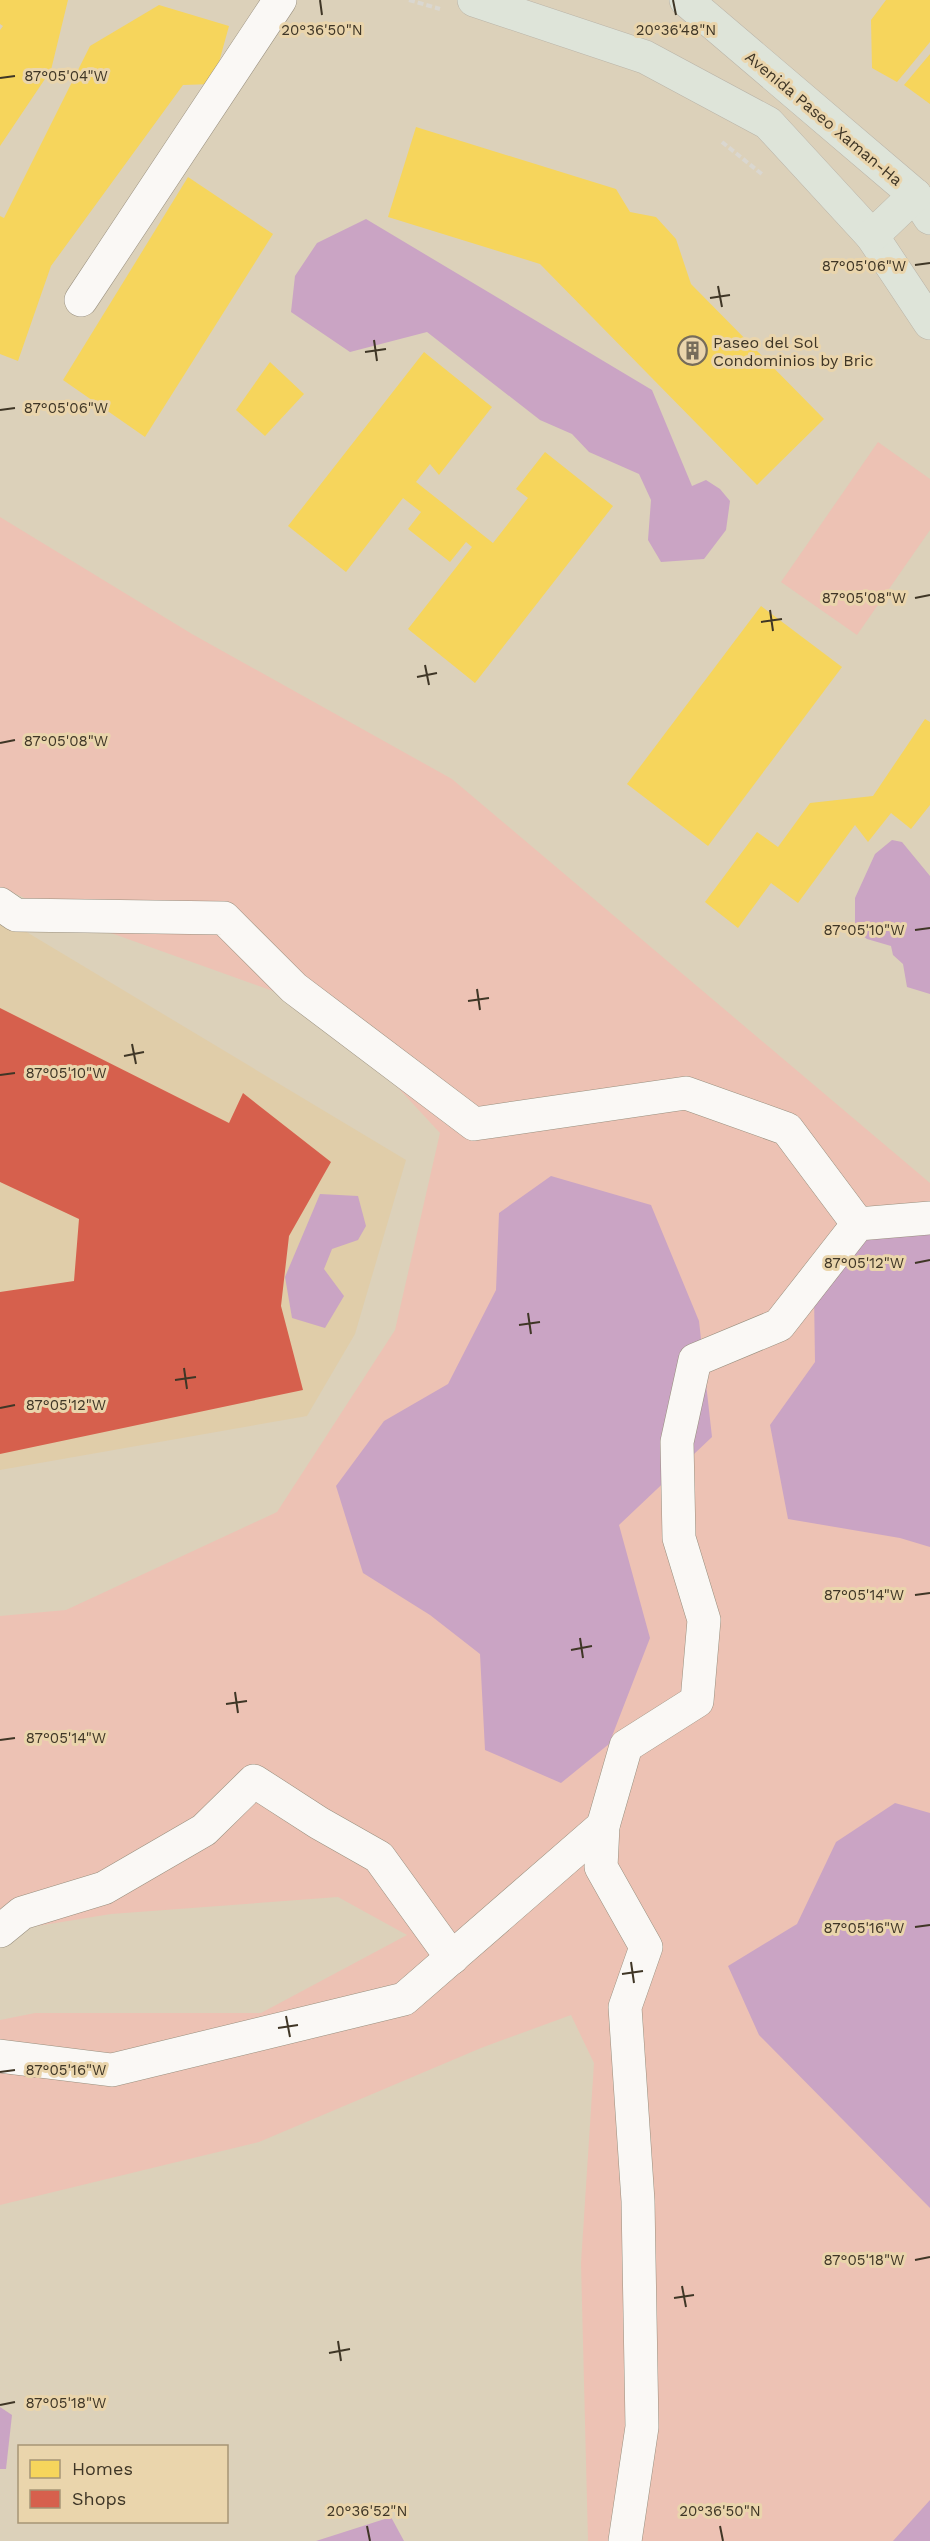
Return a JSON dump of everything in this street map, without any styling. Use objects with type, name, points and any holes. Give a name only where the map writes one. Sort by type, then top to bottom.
[{"type":"main road","points":[[474,0],[645,57],[768,123],[872,236],[930,323]]},
{"type":"main road","name":"Avenida Paseo Xaman-Ha","points":[[686,0],[922,206]]},
{"type":"main road","points":[[872,236],[922,206]]},
{"type":"street","points":[[81,300],[280,0]]},
{"type":"street","points":[[0,904],[16,915],[224,918],[294,988],[474,1124],[686,1093],[787,1129],[858,1224]]},
{"type":"street","points":[[625,2541],[642,2416],[638,2201],[625,2007],[646,1947],[601,1867],[603,1826],[626,1746],[697,1701],[704,1620],[679,1538],[677,1442],[695,1360],[779,1325],[858,1224],[930,1218]]},
{"type":"street","points":[[0,1931],[22,1913],[104,1888],[204,1830],[255,1781],[319,1823],[379,1857],[452,1958]]},
{"type":"street","points":[[0,2056],[112,2070],[404,1999],[603,1826]]},
{"type":"path","points":[[409,0],[442,10]]},
{"type":"path","points":[[721,141],[766,177]]},
{"type":"shaded area","points":[[366,219],[652,390],[692,486],[706,480],[720,489],[730,501],[726,530],[704,559],[661,562],[648,540],[651,500],[639,474],[589,452],[572,434],[540,420],[427,332],[350,352],[291,312],[295,276],[317,243]]},
{"type":"shaded area","points":[[878,442],[930,479],[930,530],[857,635],[781,582]]},
{"type":"shaded area","points":[[0,517],[192,634],[452,779],[930,1183],[930,2541],[588,2541],[581,2263],[594,2063],[571,2015],[481,2048],[259,2142],[0,2205],[0,2020],[35,2013],[261,2013],[407,1935],[338,1897],[111,1914],[0,1932],[0,1616],[66,1610],[277,1512],[395,1330],[440,1133],[326,1010],[72,919],[0,887]]},
{"type":"shaded area","points":[[892,840],[902,842],[930,876],[930,994],[907,987],[903,964],[893,955],[891,946],[867,939],[855,930],[855,898],[875,854]]},
{"type":"shaded area","points":[[0,916],[406,1160],[355,1334],[307,1416],[0,1470]]},
{"type":"shaded area","points":[[551,1176],[651,1205],[699,1321],[712,1437],[619,1525],[650,1638],[609,1744],[561,1783],[485,1750],[480,1654],[430,1615],[363,1573],[336,1486],[384,1421],[448,1384],[496,1290],[499,1213]]},
{"type":"shaded area","points":[[320,1194],[358,1196],[366,1226],[358,1240],[332,1249],[324,1269],[344,1296],[325,1328],[292,1318],[285,1277]]},
{"type":"shaded area","points":[[930,1223],[930,1547],[900,1538],[788,1519],[770,1425],[815,1362],[814,1294],[866,1226]]},
{"type":"shaded area","points":[[895,1803],[930,1813],[930,2208],[759,2035],[728,1966],[797,1924],[836,1842]]},
{"type":"shaded area","points":[[0,2407],[12,2415],[6,2469],[0,2469]]},
{"type":"shaded area","points":[[930,2500],[930,2541],[893,2541]]},
{"type":"shaded area","points":[[391,2517],[404,2541],[316,2541]]},
{"type":"building: Homes","points":[[0,0],[68,0],[51,70],[0,146],[0,30],[3,26],[0,24]]},
{"type":"building: Homes","points":[[886,0],[930,0],[930,42],[897,82],[872,68],[871,20]]},
{"type":"building: Homes","points":[[159,5],[229,26],[213,84],[183,85],[51,266],[18,361],[0,354],[0,216],[4,218],[90,46]]},
{"type":"building: Homes","points":[[930,54],[930,104],[904,85]]},
{"type":"building: Homes","name":"Paseo del Sol Condominios by Bric","points":[[416,127],[616,189],[630,212],[656,217],[676,239],[691,284],[824,419],[757,485],[540,264],[388,217]]},
{"type":"building: Homes","points":[[188,177],[273,234],[145,437],[63,380]]},
{"type":"building: Homes","points":[[424,352],[492,407],[439,475],[430,464],[416,482],[493,543],[528,498],[516,489],[545,452],[613,506],[475,683],[408,629],[472,547],[466,542],[450,562],[408,529],[421,512],[403,498],[346,572],[288,526]]},
{"type":"building: Homes","points":[[270,362],[304,394],[265,436],[236,410]]},
{"type":"building: Homes","points":[[761,606],[842,667],[708,846],[627,784]]},
{"type":"building: Homes","points":[[925,719],[930,722],[930,805],[911,829],[891,813],[868,842],[855,825],[798,903],[771,883],[738,928],[705,902],[757,832],[778,847],[810,803],[873,796]]},
{"type":"building: Shops","points":[[0,1008],[229,1123],[243,1093],[331,1162],[289,1236],[281,1306],[303,1390],[0,1454],[0,1292],[74,1281],[79,1219],[0,1182]]},
{"type":"place","name":"Paseo del Sol Condominios by Bric","points":[[692,351]]}]
